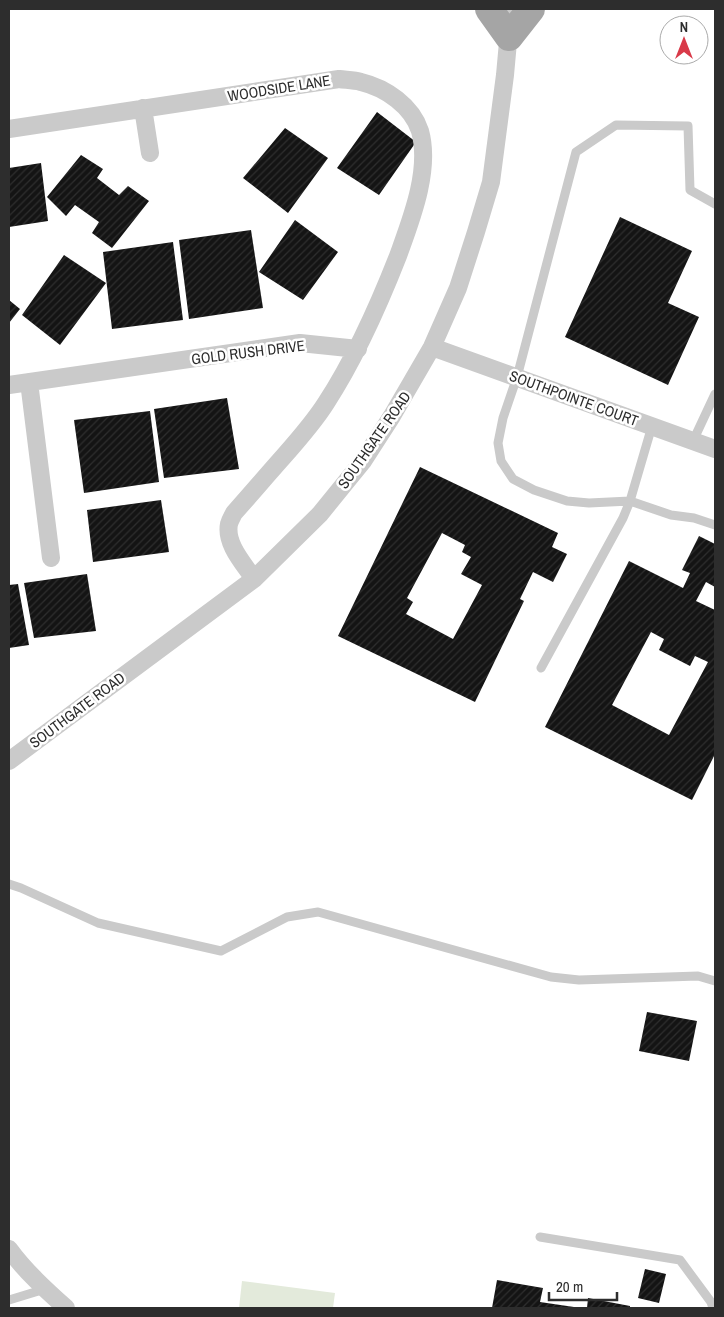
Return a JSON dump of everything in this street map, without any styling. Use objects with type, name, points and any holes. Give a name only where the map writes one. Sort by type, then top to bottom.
[{"type":"main road","points":[[489,9],[509,37],[531,9]]},
{"type":"street","name":"SOUTHGATE ROAD","points":[[9,761],[254,579],[320,514],[363,461],[397,408],[432,347],[458,288],[491,182],[506,75],[511,9]]},
{"type":"street","name":"WOODSIDE LANE","points":[[9,129],[339,79],[361,82],[381,89],[399,101],[411,114],[420,130],[424,152],[422,179],[405,237],[386,288],[358,349]]},
{"type":"street","points":[[143,108],[150,153]]},
{"type":"street","name":"GOLD RUSH DRIVE","points":[[9,385],[300,343],[358,349]]},
{"type":"street","name":"SOUTHPOINTE COURT","points":[[432,347],[715,449]]},
{"type":"street","points":[[254,579],[233,547],[228,535],[229,522],[234,513],[310,426],[358,349]]},
{"type":"street","points":[[29,382],[51,558]]},
{"type":"street","points":[[9,1249],[45,1289],[66,1308]]},
{"type":"lane","points":[[715,204],[690,190],[688,126],[616,125],[576,152],[498,443],[501,461],[513,479],[534,490],[567,500],[589,504],[630,500],[671,515],[694,518],[715,525]]},
{"type":"lane","points":[[692,441],[715,394]]},
{"type":"lane","points":[[542,668],[623,518],[652,426]]},
{"type":"lane","points":[[9,884],[98,923],[221,951],[288,917],[318,912],[551,977],[579,980],[698,976],[715,981]]},
{"type":"lane","points":[[540,1237],[680,1260],[713,1304]]},
{"type":"lane","points":[[9,1300],[45,1289]]},
{"type":"green space","points":[[242,1281],[335,1293],[333,1308],[239,1308]]},
{"type":"building","points":[[377,112],[416,142],[379,195],[337,168]]},
{"type":"building","points":[[285,128],[328,158],[288,213],[243,178]]},
{"type":"building","points":[[81,155],[103,169],[97,178],[119,195],[128,186],[149,201],[112,248],[92,233],[99,222],[75,205],[66,216],[47,197]]},
{"type":"building","points":[[41,163],[48,221],[9,227],[9,168]]},
{"type":"building","points":[[620,217],[692,251],[668,303],[699,317],[668,385],[565,337]]},
{"type":"building","points":[[295,220],[338,252],[303,300],[259,272]]},
{"type":"building","points":[[251,230],[263,308],[189,319],[179,240]]},
{"type":"building","points":[[173,242],[183,320],[112,329],[103,252]]},
{"type":"building","points":[[64,255],[106,283],[60,345],[22,315]]},
{"type":"building","points":[[9,300],[20,309],[9,323]]},
{"type":"building","points":[[227,398],[239,469],[164,478],[154,409]]},
{"type":"building","points":[[150,411],[159,482],[84,493],[74,420]]},
{"type":"building","points":[[420,467],[558,533],[552,547],[567,554],[553,582],[533,572],[520,599],[524,601],[475,702],[338,636]],"holes":[[[442,533],[465,545],[462,552],[471,557],[461,574],[482,585],[453,639],[406,614],[413,602],[407,598]]]},
{"type":"building","points":[[161,500],[169,552],[93,562],[87,510]]},
{"type":"building","points":[[699,536],[715,544],[715,587],[706,582],[696,601],[715,610],[715,754],[692,800],[545,727],[629,561],[683,588],[690,573],[682,570]],"holes":[[[651,632],[664,639],[659,650],[690,666],[695,656],[708,662],[669,735],[612,705]]]},
{"type":"building","points":[[87,574],[96,631],[34,638],[24,583]]},
{"type":"building","points":[[18,584],[29,645],[9,648],[9,585]]},
{"type":"building","points":[[647,1012],[697,1021],[689,1061],[639,1051]]},
{"type":"building","points":[[645,1269],[666,1274],[659,1303],[638,1298]]},
{"type":"building","points":[[497,1280],[543,1288],[540,1302],[574,1308],[492,1308]]},
{"type":"building","points":[[588,1298],[630,1306],[630,1308],[587,1308]]}]
